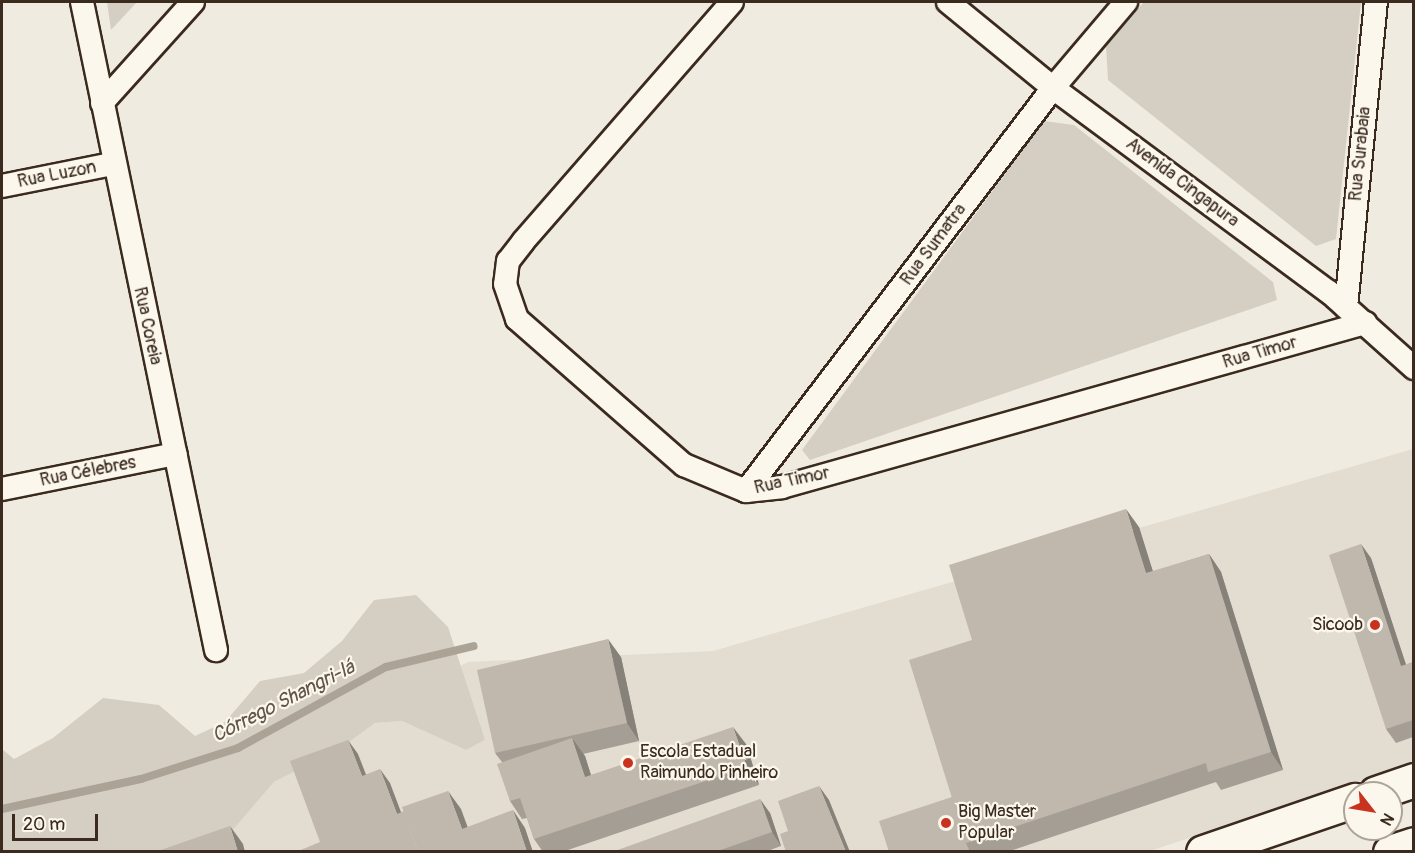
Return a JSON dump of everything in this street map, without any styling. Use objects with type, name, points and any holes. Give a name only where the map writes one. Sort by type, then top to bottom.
[{"type":"highway","points":[[1203,852],[1343,804]]},
{"type":"highway","points":[[1390,852],[1413,844]]},
{"type":"street","name":"Rua Coreia","points":[[82,2],[112,164],[216,650]]},
{"type":"street","points":[[102,103],[193,2]]},
{"type":"street","name":"Rua Timor","points":[[732,2],[523,242],[508,261],[505,284],[517,319],[684,465],[746,491],[782,487],[1365,323]]},
{"type":"street","name":"Avenida Cingapura","points":[[948,2],[1053,88],[1346,307],[1413,368]]},
{"type":"street","name":"Rua Sumatra","points":[[746,491],[1053,88],[1126,2]]},
{"type":"street","name":"Rua Surabaia","points":[[1346,307],[1376,2]]},
{"type":"street","name":"Rua Luzon","points":[[2,186],[112,164]]},
{"type":"street","name":"Rua Célebres","points":[[2,489],[175,454]]},
{"type":"shaded area","points":[[107,2],[137,2],[111,30]]},
{"type":"shaded area","points":[[1144,2],[1361,2],[1336,239],[1316,246],[1108,80],[1106,46]]},
{"type":"shaded area","points":[[1044,121],[1074,125],[1273,282],[1277,300],[810,460],[802,450]]},
{"type":"shaded area","points":[[1413,449],[1413,764],[1362,781],[1343,781],[1343,787],[1150,851],[178,852],[225,839],[274,782],[341,748],[375,723],[402,721],[466,750],[485,740],[458,667],[468,662],[713,651]]},
{"type":"shaded area","points":[[416,595],[448,627],[485,740],[466,750],[402,721],[375,723],[341,748],[274,782],[225,839],[178,852],[2,851],[2,749],[14,759],[53,738],[103,698],[159,705],[195,736],[225,722],[260,681],[304,673],[342,641],[374,600]]},
{"type":"building","points":[[1126,509],[1146,573],[1209,554],[1271,752],[1208,772],[1206,763],[966,843],[909,660],[972,640],[949,565]]},
{"type":"building","name":"Sicoob","points":[[1361,544],[1401,666],[1413,662],[1413,720],[1386,729],[1329,555]]},
{"type":"building","points":[[608,639],[627,723],[495,753],[477,670]]},
{"type":"building","points":[[733,727],[747,767],[534,839],[520,798],[510,801],[497,764],[572,738],[585,777]]},
{"type":"building","points":[[348,740],[362,776],[380,769],[397,814],[404,811],[418,852],[296,852],[320,842],[290,761]]},
{"type":"building","points":[[819,786],[846,852],[786,852],[780,834],[788,831],[778,801]]},
{"type":"building","points":[[448,791],[462,829],[513,810],[527,852],[418,852],[402,807]]},
{"type":"building","name":"Big Master Popular","points":[[952,797],[970,852],[889,852],[879,821]]},
{"type":"building","points":[[760,799],[772,832],[715,852],[612,852]]},
{"type":"building","points":[[230,826],[238,852],[155,852]]},
{"type":"waterway","name":"Córrego Shangri-lá","points":[[2,809],[141,779],[238,748],[386,667],[474,646]]},
{"type":"place","name":"Sicoob","points":[[1375,625]]},
{"type":"place","name":"Escola Estadual Raimundo Pinheiro","points":[[628,763]]},
{"type":"place","name":"Big Master Popular","points":[[946,823]]}]
